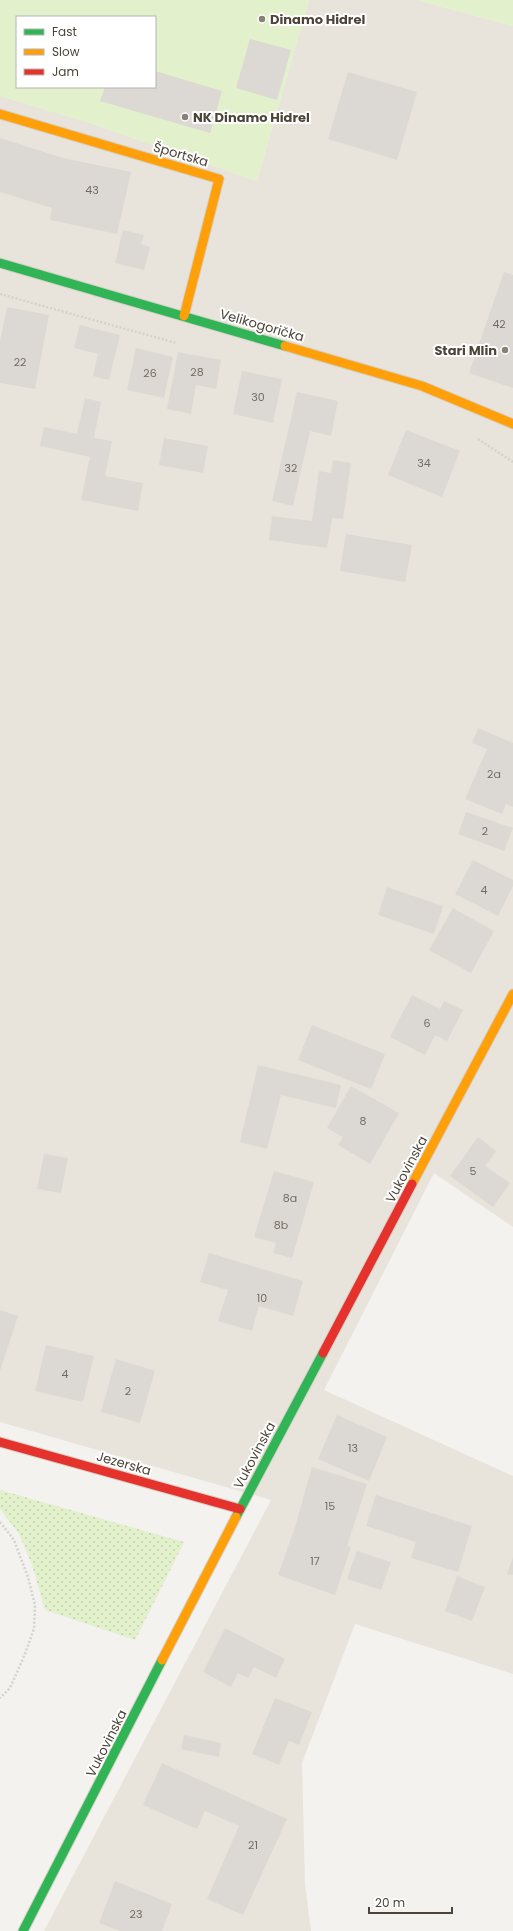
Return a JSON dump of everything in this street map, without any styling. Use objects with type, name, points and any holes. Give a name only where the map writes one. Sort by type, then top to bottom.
[{"type":"main road","name":"Športska","points":[[0,114],[220,179],[184,316]]},
{"type":"main road","name":"Velikogorička","points":[[0,264],[422,386],[513,424]]},
{"type":"main road","name":"Vukovinska","points":[[24,1931],[240,1509],[513,994]]},
{"type":"main road","name":"Jezerska","points":[[0,1442],[240,1509]]},
{"type":"path","points":[[0,1522],[14,1540],[28,1577],[35,1605],[34,1629],[25,1654],[10,1688],[0,1698]]},
{"type":"shaded area","points":[[309,0],[417,0],[513,26],[513,1227],[434,1173],[324,1390],[513,1476],[513,1674],[355,1624],[302,1763],[305,1884],[311,1931],[44,1931],[271,1500],[0,1422],[0,96],[84,121],[257,181]]},
{"type":"green space","points":[[0,0],[309,0],[257,181],[84,121],[0,96]]},
{"type":"green space","points":[[417,0],[513,0],[513,26]]},
{"type":"green space","points":[[0,1490],[184,1542],[135,1640],[45,1610],[32,1565],[19,1534],[0,1509]]},
{"type":"building","points":[[250,39],[291,50],[277,100],[236,88]]},
{"type":"building","name":"NK Dinamo Hidrel","points":[[156,71],[222,91],[210,133],[100,101],[105,88],[156,88]]},
{"type":"building","points":[[348,72],[417,92],[397,160],[328,139]]},
{"type":"building","points":[[0,138],[63,158],[131,172],[117,234],[50,220],[52,208],[0,192]]},
{"type":"building","points":[[123,230],[144,235],[141,244],[150,247],[144,270],[115,263]]},
{"type":"building","points":[[504,272],[513,275],[513,388],[469,373]]},
{"type":"building","points":[[7,307],[49,315],[35,389],[0,383],[0,341]]},
{"type":"building","points":[[80,325],[120,335],[109,380],[93,376],[98,354],[74,348]]},
{"type":"building","points":[[136,348],[173,357],[164,398],[127,390]]},
{"type":"building","points":[[178,352],[221,360],[216,389],[196,385],[191,414],[167,409]]},
{"type":"building","points":[[242,371],[282,379],[273,423],[233,414]]},
{"type":"building","points":[[297,392],[338,401],[331,436],[310,431],[293,506],[272,501]]},
{"type":"building","points":[[85,398],[101,402],[94,438],[112,441],[105,476],[143,483],[138,511],[81,500],[90,457],[40,446],[44,427],[77,434]]},
{"type":"building","points":[[406,430],[460,451],[442,497],[388,475]]},
{"type":"building","points":[[164,438],[208,446],[203,473],[159,465]]},
{"type":"building","points":[[333,460],[351,463],[343,519],[332,518],[327,548],[269,540],[272,516],[312,521],[319,471],[331,473]]},
{"type":"building","points":[[346,534],[412,545],[405,582],[340,571]]},
{"type":"building","points":[[478,728],[513,743],[513,807],[506,804],[502,814],[465,799],[487,749],[472,743]]},
{"type":"building","points":[[466,812],[513,828],[504,851],[458,834]]},
{"type":"building","points":[[473,860],[513,880],[513,886],[498,916],[455,894]]},
{"type":"building","points":[[387,887],[443,906],[434,934],[378,915]]},
{"type":"building","points":[[453,908],[494,931],[471,973],[429,950]]},
{"type":"building","points":[[412,995],[440,1009],[444,1001],[463,1010],[447,1041],[435,1035],[425,1055],[390,1037]]},
{"type":"building","points":[[312,1025],[385,1054],[371,1089],[298,1060]]},
{"type":"building","points":[[258,1065],[341,1085],[336,1108],[281,1095],[267,1149],[240,1142]]},
{"type":"building","points":[[351,1086],[399,1113],[370,1164],[338,1145],[343,1137],[327,1128]]},
{"type":"building","points":[[478,1137],[496,1151],[485,1166],[510,1183],[493,1207],[450,1176]]},
{"type":"building","points":[[44,1154],[68,1158],[61,1193],[37,1189]]},
{"type":"building","points":[[274,1171],[314,1182],[292,1258],[273,1253],[276,1243],[254,1237]]},
{"type":"building","points":[[209,1253],[303,1281],[293,1316],[259,1306],[252,1331],[218,1321],[228,1290],[200,1282]]},
{"type":"building","points":[[0,1310],[18,1316],[0,1371]]},
{"type":"building","points":[[46,1345],[94,1356],[83,1402],[35,1391]]},
{"type":"building","points":[[116,1359],[155,1371],[140,1423],[101,1412]]},
{"type":"building","points":[[337,1415],[387,1437],[369,1481],[318,1459]]},
{"type":"building","points":[[312,1467],[367,1484],[347,1546],[351,1547],[335,1595],[278,1575],[295,1527]]},
{"type":"building","points":[[376,1495],[472,1526],[458,1572],[411,1558],[416,1542],[366,1526]]},
{"type":"building","points":[[357,1551],[391,1562],[381,1590],[347,1579]]},
{"type":"building","points":[[513,1557],[513,1575],[507,1574]]},
{"type":"building","points":[[457,1576],[485,1587],[472,1621],[445,1611]]},
{"type":"building","points":[[225,1628],[285,1659],[276,1678],[254,1667],[248,1678],[238,1673],[231,1687],[203,1672]]},
{"type":"building","points":[[275,1698],[312,1712],[299,1745],[289,1741],[279,1765],[252,1754]]},
{"type":"building","points":[[184,1735],[221,1743],[219,1757],[181,1749]]},
{"type":"building","points":[[162,1763],[287,1819],[243,1915],[207,1899],[239,1826],[205,1811],[197,1829],[143,1805]]},
{"type":"building","points":[[115,1881],[172,1904],[162,1931],[120,1931],[99,1923]]},
{"type":"traffic: fast","points":[[0,263],[285,346]]},
{"type":"traffic: fast","points":[[236,1517],[323,1353]]},
{"type":"traffic: fast","points":[[23,1931],[162,1660]]},
{"type":"traffic: slow","points":[[0,114],[219,179],[184,316]]},
{"type":"traffic: slow","points":[[285,346],[422,386],[513,424]]},
{"type":"traffic: slow","points":[[412,1184],[513,994]]},
{"type":"traffic: slow","points":[[162,1660],[236,1517]]},
{"type":"traffic: jam","points":[[323,1353],[412,1184]]},
{"type":"traffic: jam","points":[[0,1442],[240,1509]]},
{"type":"place","name":"Dinamo Hidrel","points":[[262,19]]},
{"type":"place","name":"NK Dinamo Hidrel","points":[[185,117]]},
{"type":"place","name":"Stari Mlin","points":[[505,350]]}]
